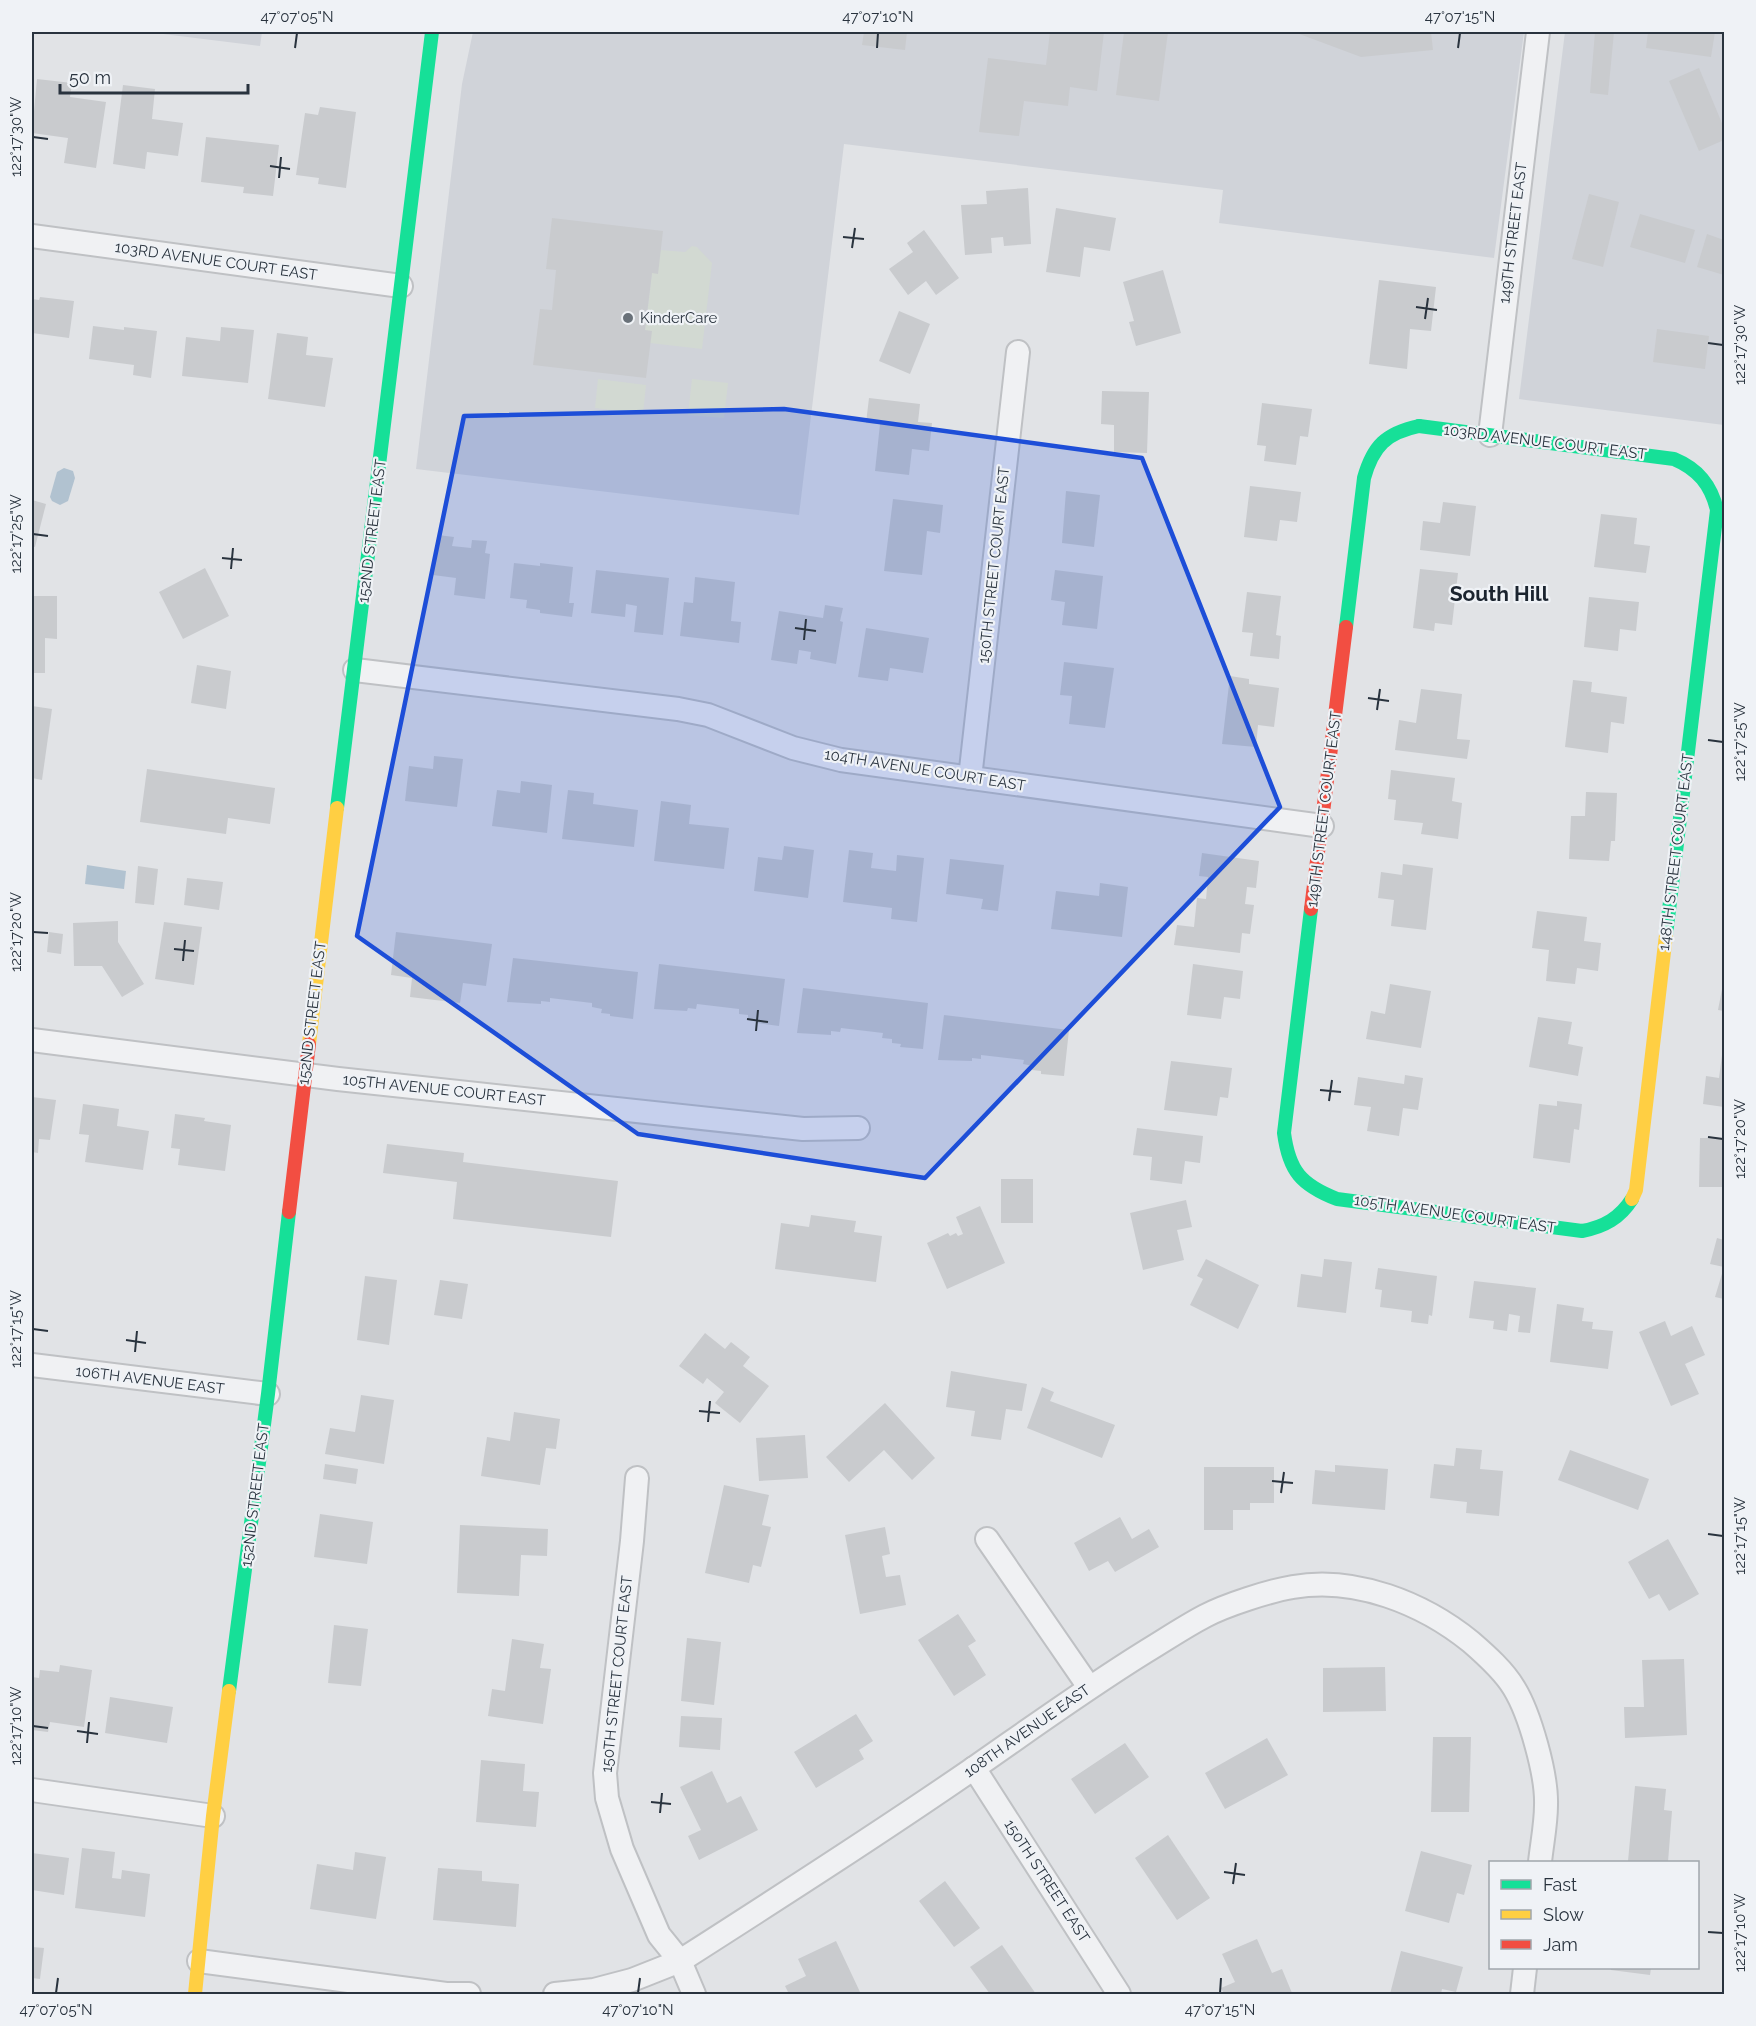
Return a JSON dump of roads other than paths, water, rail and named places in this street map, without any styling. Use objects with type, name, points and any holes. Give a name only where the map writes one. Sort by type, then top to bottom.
[{"type":"street","name":"152ND STREET EAST","points":[[195,1995],[213,1816],[268,1395],[432,32]]},
{"type":"street","name":"149TH STREET EAST","points":[[1490,435],[1538,32]]},
{"type":"street","name":"103RD AVENUE COURT EAST","points":[[32,236],[401,286]]},
{"type":"street","name":"150TH STREET COURT EAST","points":[[970,778],[1018,352]]},
{"type":"street","name":"103RD AVENUE COURT EAST","points":[[1380,444],[1392,434],[1419,426],[1674,459],[1694,468],[1706,481]]},
{"type":"street","name":"149TH STREET COURT EAST","points":[[1298,1176],[1286,1153],[1284,1133],[1364,478],[1367,464],[1380,444]]},
{"type":"street","name":"148TH STREET COURT EAST","points":[[1616,1220],[1631,1202],[1636,1190],[1717,510],[1714,497],[1706,481]]},
{"type":"street","name":"104TH AVENUE COURT EAST","points":[[355,670],[678,708],[708,715],[793,748],[841,760],[1322,826]]},
{"type":"street","name":"105TH AVENUE COURT EAST","points":[[32,1040],[305,1074],[803,1129],[858,1128]]},
{"type":"street","name":"105TH AVENUE COURT EAST","points":[[1298,1176],[1317,1192],[1349,1200],[1582,1231],[1596,1230],[1616,1220]]},
{"type":"street","name":"106TH AVENUE EAST","points":[[32,1365],[268,1395]]},
{"type":"street","name":"150TH STREET COURT EAST","points":[[637,1478],[632,1541],[605,1773],[607,1798],[622,1849],[659,1935],[681,1961],[694,1995]]},
{"type":"street","points":[[987,1539],[1089,1687]]},
{"type":"street","name":"108TH AVENUE EAST","points":[[555,1995],[594,1990],[632,1980],[681,1961],[974,1768],[1089,1687],[1206,1615],[1294,1586],[1356,1587],[1391,1596],[1451,1626],[1478,1648],[1506,1677],[1515,1689],[1524,1709],[1545,1774],[1546,1804],[1540,1861]]},
{"type":"street","name":"150TH STREET EAST","points":[[974,1768],[1119,1995]]},
{"type":"street","points":[[32,1790],[213,1816]]},
{"type":"street","points":[[199,1961],[446,1994],[469,1995]]},
{"type":"street","points":[[1522,1995],[1525,1969]]},
{"type":"water","points":[[64,468],[73,471],[75,478],[68,501],[60,505],[52,501],[50,497],[57,472]]},
{"type":"water","points":[[87,865],[126,871],[124,889],[85,884]]},
{"type":"place","name":"KinderCare","points":[[628,318]]},
{"type":"district","name":"South Hill","points":[[1499,593]]}]
